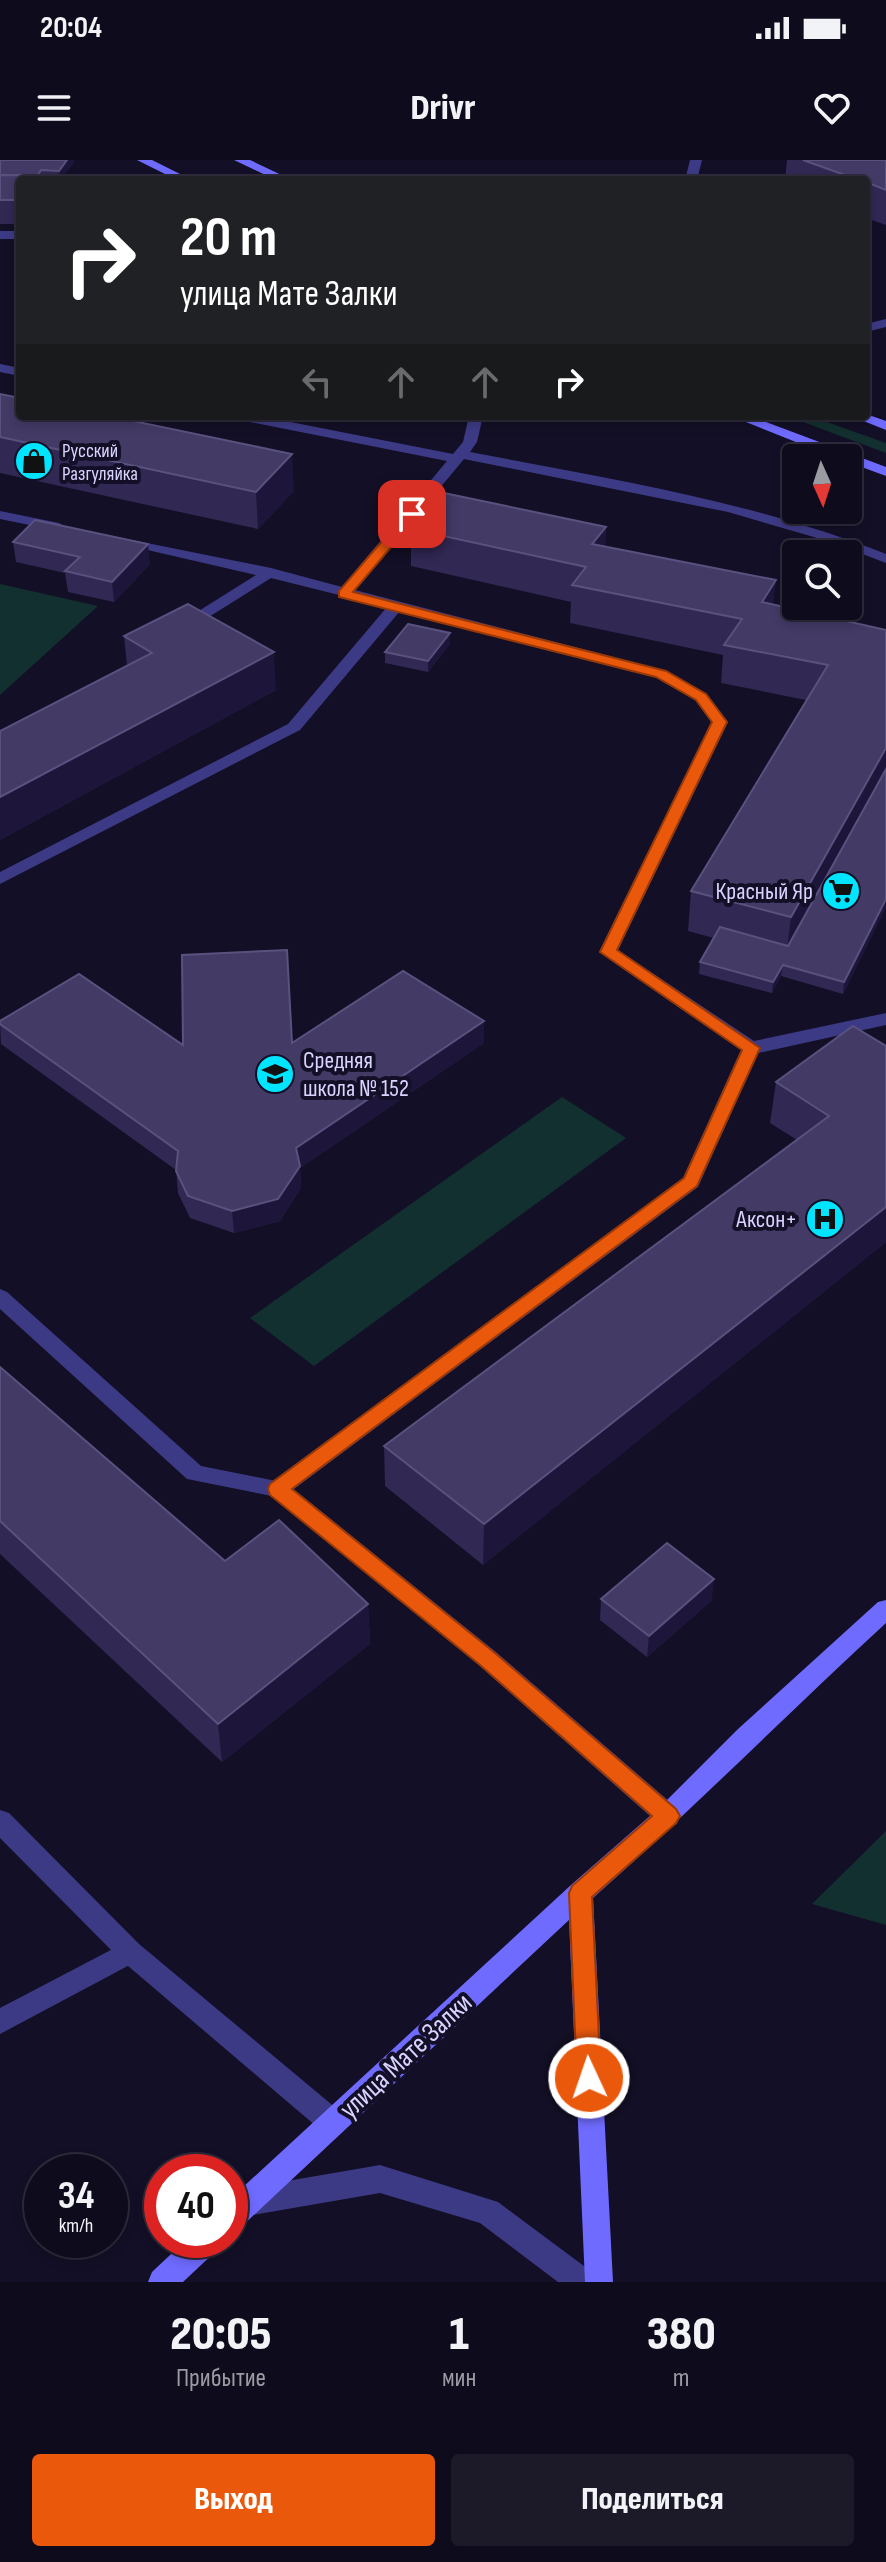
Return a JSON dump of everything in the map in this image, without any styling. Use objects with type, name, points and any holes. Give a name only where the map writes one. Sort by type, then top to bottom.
[{"type":"street","points":[[143,160],[177,176]]},
{"type":"street","points":[[240,160],[277,176]]},
{"type":"street","points":[[261,420],[731,509],[853,545],[886,559]]},
{"type":"street","points":[[344,594],[470,442],[475,420]]},
{"type":"street","points":[[748,420],[886,472]]},
{"type":"street","points":[[787,435],[804,444]]},
{"type":"street","points":[[862,474],[886,487]]},
{"type":"street","points":[[0,515],[71,529]]},
{"type":"street","points":[[102,536],[271,572],[344,594],[661,674],[701,697],[720,722],[608,952],[751,1048],[886,1019]]},
{"type":"street","points":[[172,634],[271,572]]},
{"type":"street","points":[[0,879],[294,727],[396,606]]},
{"type":"street","points":[[278,1489],[691,1182],[751,1048]]},
{"type":"street","points":[[0,1297],[195,1473],[278,1489],[488,1659],[668,1816]]},
{"type":"street","name":"улица Мате Залки","points":[[248,2202],[580,1893],[668,1816],[747,1736],[886,1609]]},
{"type":"street","points":[[0,1821],[130,1952],[333,2123]]},
{"type":"street","points":[[580,1893],[599,2282]]},
{"type":"street","points":[[0,2022],[130,1952]]},
{"type":"street","points":[[248,2208],[380,2179],[488,2212],[582,2282]]},
{"type":"street","points":[[162,2282],[188,2258]]},
{"type":"green space","points":[[798,420],[821,420],[886,443],[886,453]]},
{"type":"green space","points":[[0,584],[98,606],[0,695]]},
{"type":"green space","points":[[562,1097],[626,1138],[314,1366],[250,1318]]},
{"type":"green space","points":[[886,1831],[886,1925],[812,1904]]},
{"type":"building","points":[[0,160],[67,160],[59,171],[41,170],[38,175],[0,175]]},
{"type":"building","points":[[803,160],[886,160],[886,190],[870,184],[870,176],[848,176]]},
{"type":"building","points":[[0,175],[102,176],[16,176],[16,200],[0,200]]},
{"type":"building","points":[[0,394],[16,397],[16,420],[128,420],[292,454],[256,492],[0,437]]},
{"type":"building","points":[[444,493],[606,527],[592,544],[776,580],[762,602],[782,607],[782,620],[842,620],[886,630],[886,748],[791,917],[691,891],[828,665],[724,645],[742,619],[572,585],[586,567],[411,529]]},
{"type":"building","points":[[35,520],[148,544],[112,582],[65,571],[80,557],[13,542]]},
{"type":"building","points":[[188,604],[274,652],[0,797],[0,731],[152,653],[124,636]]},
{"type":"building","points":[[408,624],[450,633],[428,661],[385,652]]},
{"type":"building","points":[[886,769],[886,899],[844,982],[783,965],[773,982],[700,962],[720,927],[788,946]]},
{"type":"building","points":[[287,950],[292,1043],[403,971],[484,1021],[296,1148],[300,1166],[278,1199],[232,1211],[188,1196],[176,1171],[178,1151],[0,1024],[0,1021],[79,974],[183,1045],[182,955]]},
{"type":"building","points":[[853,1026],[886,1046],[886,1207],[484,1524],[384,1446],[829,1116],[776,1082]]},
{"type":"building","points":[[0,1367],[225,1561],[279,1520],[368,1604],[218,1724],[0,1521]]},
{"type":"building","points":[[667,1543],[714,1579],[649,1636],[601,1599]]},
{"type":"place","name":"Русский Разгуляйка","points":[[34,461]]},
{"type":"place","name":"Красный Яр","points":[[841,891]]},
{"type":"place","name":"Средняя школа № 152","points":[[275,1074]]},
{"type":"place","name":"Аксон+","points":[[825,1219]]},
{"type":"route","points":[[412,514],[344,594],[661,674],[701,697],[720,722],[608,952],[751,1048],[691,1182],[278,1489],[488,1659],[668,1816],[580,1893],[589,2078]]}]
